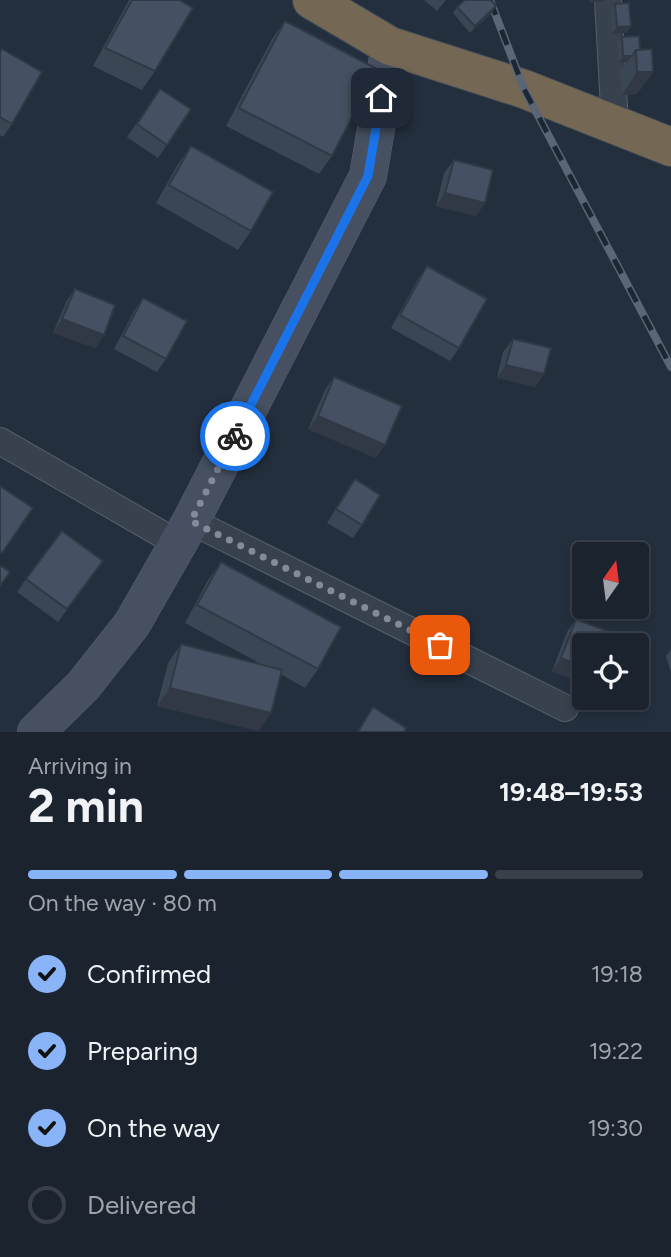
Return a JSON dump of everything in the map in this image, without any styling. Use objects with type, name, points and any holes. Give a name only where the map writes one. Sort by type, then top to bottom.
[{"type":"highway","points":[[312,0],[390,46],[524,89],[671,147]]},
{"type":"street","points":[[608,0],[615,125]]},
{"type":"street","points":[[36,732],[83,685],[132,624],[185,532],[368,176],[390,46]]},
{"type":"street","points":[[0,441],[185,532],[565,708]]},
{"type":"building","points":[[132,0],[179,0],[193,8],[155,71],[105,48]]},
{"type":"building","points":[[465,0],[491,0],[496,6],[475,26],[457,7]]},
{"type":"building","points":[[629,3],[631,26],[617,27],[615,4]]},
{"type":"building","points":[[285,21],[377,69],[332,156],[239,108]]},
{"type":"building","points":[[639,36],[640,50],[636,50],[632,56],[623,56],[622,37]]},
{"type":"building","points":[[2,49],[42,72],[12,124],[0,117]]},
{"type":"building","points":[[652,49],[653,72],[637,72],[636,50]]},
{"type":"building","points":[[160,89],[191,109],[167,145],[137,124]]},
{"type":"building","points":[[191,146],[273,192],[251,231],[169,185]]},
{"type":"building","points":[[454,160],[493,170],[485,203],[445,193]]},
{"type":"building","points":[[427,266],[487,299],[459,348],[400,315]]},
{"type":"building","points":[[75,289],[115,305],[104,335],[62,319]]},
{"type":"building","points":[[143,298],[187,321],[166,359],[123,336]]},
{"type":"building","points":[[513,339],[551,348],[544,374],[506,365]]},
{"type":"building","points":[[334,377],[402,406],[385,445],[318,416]]},
{"type":"building","points":[[355,479],[380,495],[362,525],[336,509]]},
{"type":"building","points":[[0,486],[33,508],[2,553],[0,552]]},
{"type":"building","points":[[62,531],[103,561],[67,609],[26,579]]},
{"type":"building","points":[[221,562],[341,627],[318,669],[197,605]]},
{"type":"building","points":[[0,565],[10,572],[0,586]]},
{"type":"building","points":[[576,620],[612,633],[572,633],[572,662],[561,658]]},
{"type":"building","points":[[181,644],[282,670],[271,713],[170,688]]},
{"type":"building","points":[[373,707],[406,728],[404,732],[358,732]]},
{"type":"railway","points":[[490,0],[524,89],[671,367]]},
{"type":"way so far","points":[[235,436],[191,521],[440,645]]},
{"type":"route","points":[[235,436],[368,176],[381,98]]}]
